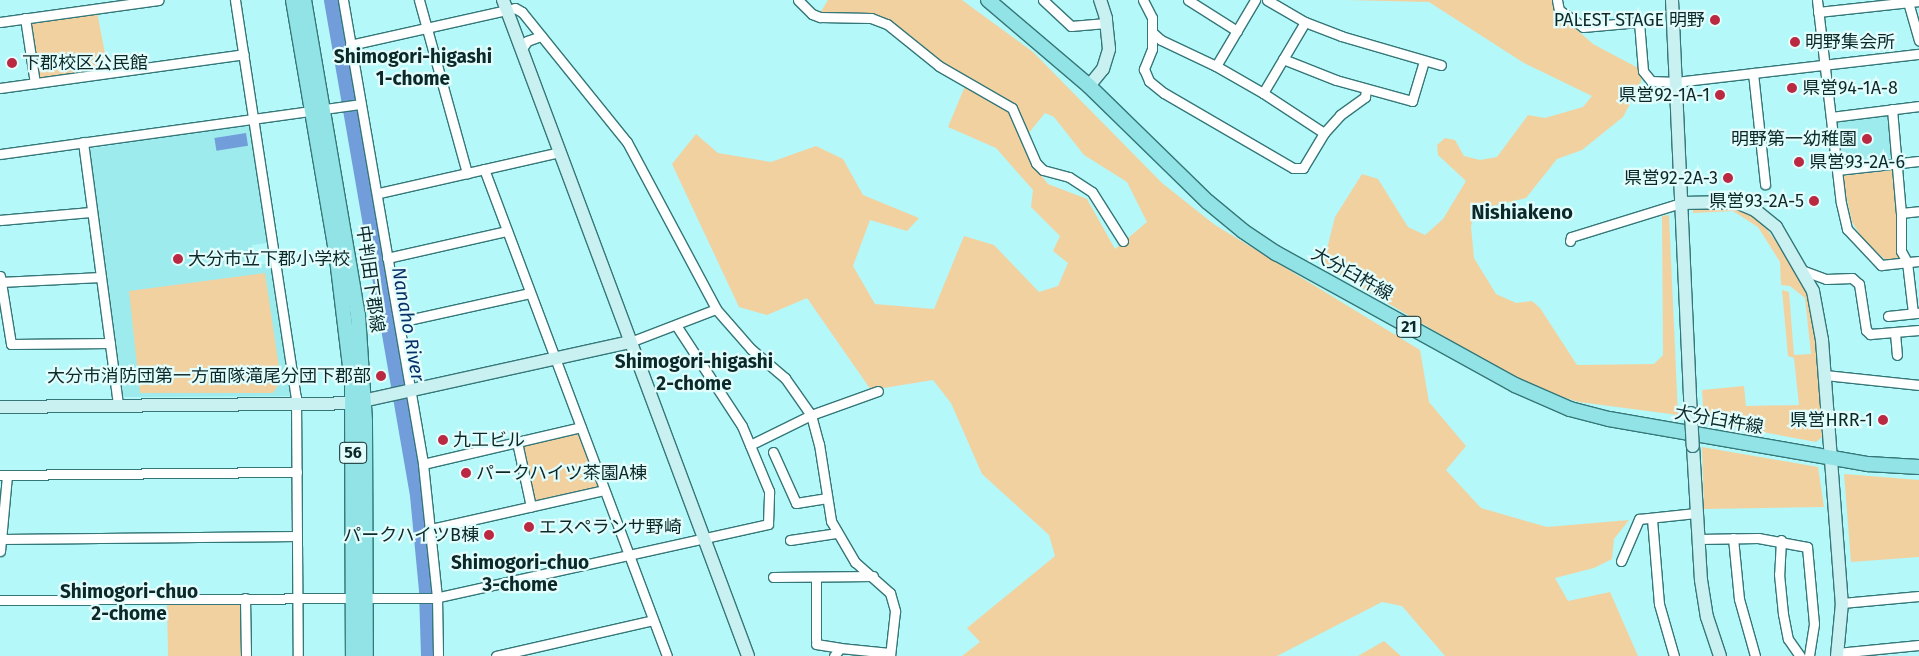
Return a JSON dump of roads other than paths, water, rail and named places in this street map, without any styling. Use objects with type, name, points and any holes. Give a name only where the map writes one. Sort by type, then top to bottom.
[{"type":"main road","name":"中判田下郡線","points":[[293,0],[325,110]]},
{"type":"main road","name":"中判田下郡線","points":[[304,0],[349,250],[358,402],[360,598],[366,656]]},
{"type":"main road","name":"大分臼杵線","points":[[988,0],[1088,86],[1208,202],[1242,231],[1276,253],[1515,385],[1570,409],[1609,419],[1829,458],[1882,466],[1919,467]]},
{"type":"main road","name":"中判田下郡線","points":[[353,656],[360,598]]},
{"type":"street","points":[[0,22],[158,0]]},
{"type":"street","points":[[235,0],[256,119],[296,404],[298,656]]},
{"type":"street","points":[[342,0],[360,105],[379,193],[388,258],[423,464],[431,529],[438,656]]},
{"type":"street","points":[[419,0],[467,173]]},
{"type":"street","points":[[798,0],[812,14],[871,18],[887,24],[939,66],[1012,108],[1036,163],[1043,170],[1070,177],[1092,192],[1122,241]]},
{"type":"street","points":[[1043,0],[1071,26],[1106,23]]},
{"type":"street","points":[[1088,86],[1103,69],[1109,49],[1106,23],[1100,0]]},
{"type":"street","points":[[1143,0],[1152,18],[1152,49],[1144,69],[1149,81],[1164,93],[1293,168],[1303,168],[1324,133],[1340,115],[1365,97],[1366,90]]},
{"type":"street","points":[[1188,0],[1236,31]]},
{"type":"street","points":[[1216,66],[1255,0]]},
{"type":"street","points":[[1267,0],[1305,22],[1341,36],[1441,65]]},
{"type":"street","points":[[1557,0],[1559,10],[1583,27],[1639,22],[1643,71],[1651,81],[1676,82],[1919,54]]},
{"type":"street","points":[[1672,0],[1696,514],[1704,604],[1720,656]]},
{"type":"street","points":[[1817,0],[1843,216],[1853,238],[1881,265],[1919,261]]},
{"type":"street","points":[[1818,12],[1919,0]]},
{"type":"street","points":[[1908,2],[1919,40]]},
{"type":"street","points":[[350,45],[427,28],[505,5],[522,12],[627,142],[716,309],[751,349],[786,378],[811,415],[819,444],[826,498],[837,533],[855,562],[890,593],[895,611],[890,654],[837,652],[816,642],[816,577]]},
{"type":"street","points":[[505,5],[748,656]]},
{"type":"street","points":[[25,18],[34,83]]},
{"type":"street","points":[[1263,93],[1305,22]]},
{"type":"street","points":[[1152,32],[1161,40],[1216,66],[1263,93],[1324,133]]},
{"type":"street","points":[[522,50],[527,41],[541,36]]},
{"type":"street","points":[[0,88],[244,54]]},
{"type":"street","points":[[1283,59],[1366,90],[1412,101],[1424,60]]},
{"type":"street","points":[[1753,73],[1766,184]]},
{"type":"street","points":[[0,154],[360,105]]},
{"type":"street","points":[[1831,117],[1919,106]]},
{"type":"street","points":[[1888,316],[1916,313],[1907,262],[1901,251],[1901,213],[1892,109]]},
{"type":"street","points":[[83,142],[118,405]]},
{"type":"street","points":[[379,193],[560,152]]},
{"type":"street","points":[[1837,170],[1919,161]]},
{"type":"street","points":[[484,169],[667,656]]},
{"type":"street","points":[[1570,242],[1571,237],[1681,204],[1736,202],[1755,210],[1776,227],[1804,271],[1817,305],[1825,375],[1829,458],[1842,603],[1837,654],[1919,646]]},
{"type":"street","points":[[1901,213],[1919,211]]},
{"type":"street","points":[[0,220],[92,212]]},
{"type":"street","points":[[388,258],[507,231]]},
{"type":"street","points":[[1804,271],[1826,280],[1852,278],[1859,284],[1866,330],[1874,336],[1919,330]]},
{"type":"street","points":[[101,277],[0,280],[11,344],[110,343]]},
{"type":"street","points":[[399,322],[530,293]]},
{"type":"street","points":[[0,407],[358,402],[630,342],[716,309]]},
{"type":"street","points":[[0,600],[436,598],[768,524],[769,491],[742,426],[676,325]]},
{"type":"street","points":[[1895,333],[1898,355]]},
{"type":"street","points":[[1825,375],[1919,386]]},
{"type":"street","points":[[750,445],[811,415],[878,391]]},
{"type":"street","points":[[423,464],[581,427]]},
{"type":"street","points":[[517,442],[531,507]]},
{"type":"street","points":[[773,452],[796,503],[826,498]]},
{"type":"street","points":[[0,552],[4,475],[297,472]]},
{"type":"street","points":[[431,529],[604,490]]},
{"type":"street","points":[[1621,561],[1639,520],[1696,514]]},
{"type":"street","points":[[1652,519],[1659,604],[1674,656]]},
{"type":"street","points":[[790,540],[837,533]]},
{"type":"street","points":[[2,539],[297,536]]},
{"type":"street","points":[[1733,538],[1739,599],[1755,656]]},
{"type":"street","points":[[1698,539],[1782,540],[1808,547],[1814,624],[1809,656]]},
{"type":"street","points":[[1782,540],[1779,574],[1782,614],[1788,639],[1800,656]]},
{"type":"street","points":[[773,577],[873,576]]},
{"type":"street","points":[[1842,603],[1919,596]]},
{"type":"street","points":[[245,598],[246,656]]},
{"type":"street","points":[[496,656],[653,620]]},
{"type":"waterway","name":"Nanaho River","points":[[331,0],[417,495],[426,591],[428,656]]},
{"type":"place","name":"PALEST STAGE 明野","points":[[1715,20]]},
{"type":"place","name":"明野集会所","points":[[1795,42]]},
{"type":"place","name":"下郡校区公民館","points":[[12,63]]},
{"type":"place","name":"県営94-1A-8","points":[[1792,88]]},
{"type":"place","name":"県営92-1A-1","points":[[1720,95]]},
{"type":"place","name":"明野第一幼稚園","points":[[1867,139]]},
{"type":"place","name":"県営93-2A-6","points":[[1799,162]]},
{"type":"place","name":"県営92-2A-3","points":[[1728,178]]},
{"type":"place","name":"県営93-2A-5","points":[[1814,201]]},
{"type":"place","name":"大分市立下郡小学校","points":[[178,259]]},
{"type":"place","name":"大分市消防団第一方面隊滝尾分団下郡部","points":[[381,376]]},
{"type":"place","name":"県営HRR-1","points":[[1883,420]]},
{"type":"place","name":"九工ビル","points":[[443,440]]},
{"type":"place","name":"パークハイツ茶園A棟","points":[[466,473]]},
{"type":"place","name":"エスペランサ野崎","points":[[529,527]]},
{"type":"place","name":"パークハイツB棟","points":[[489,535]]},
{"type":"district","name":"Shimogori-higashi 1-chome","points":[[413,68]]},
{"type":"district","name":"Nishiakeno","points":[[1522,212]]},
{"type":"district","name":"Shimogori-higashi 2-chome","points":[[694,373]]},
{"type":"district","name":"Shimogori-chuo 3-chome","points":[[520,574]]},
{"type":"district","name":"Shimogori-chuo 2-chome","points":[[129,603]]}]
